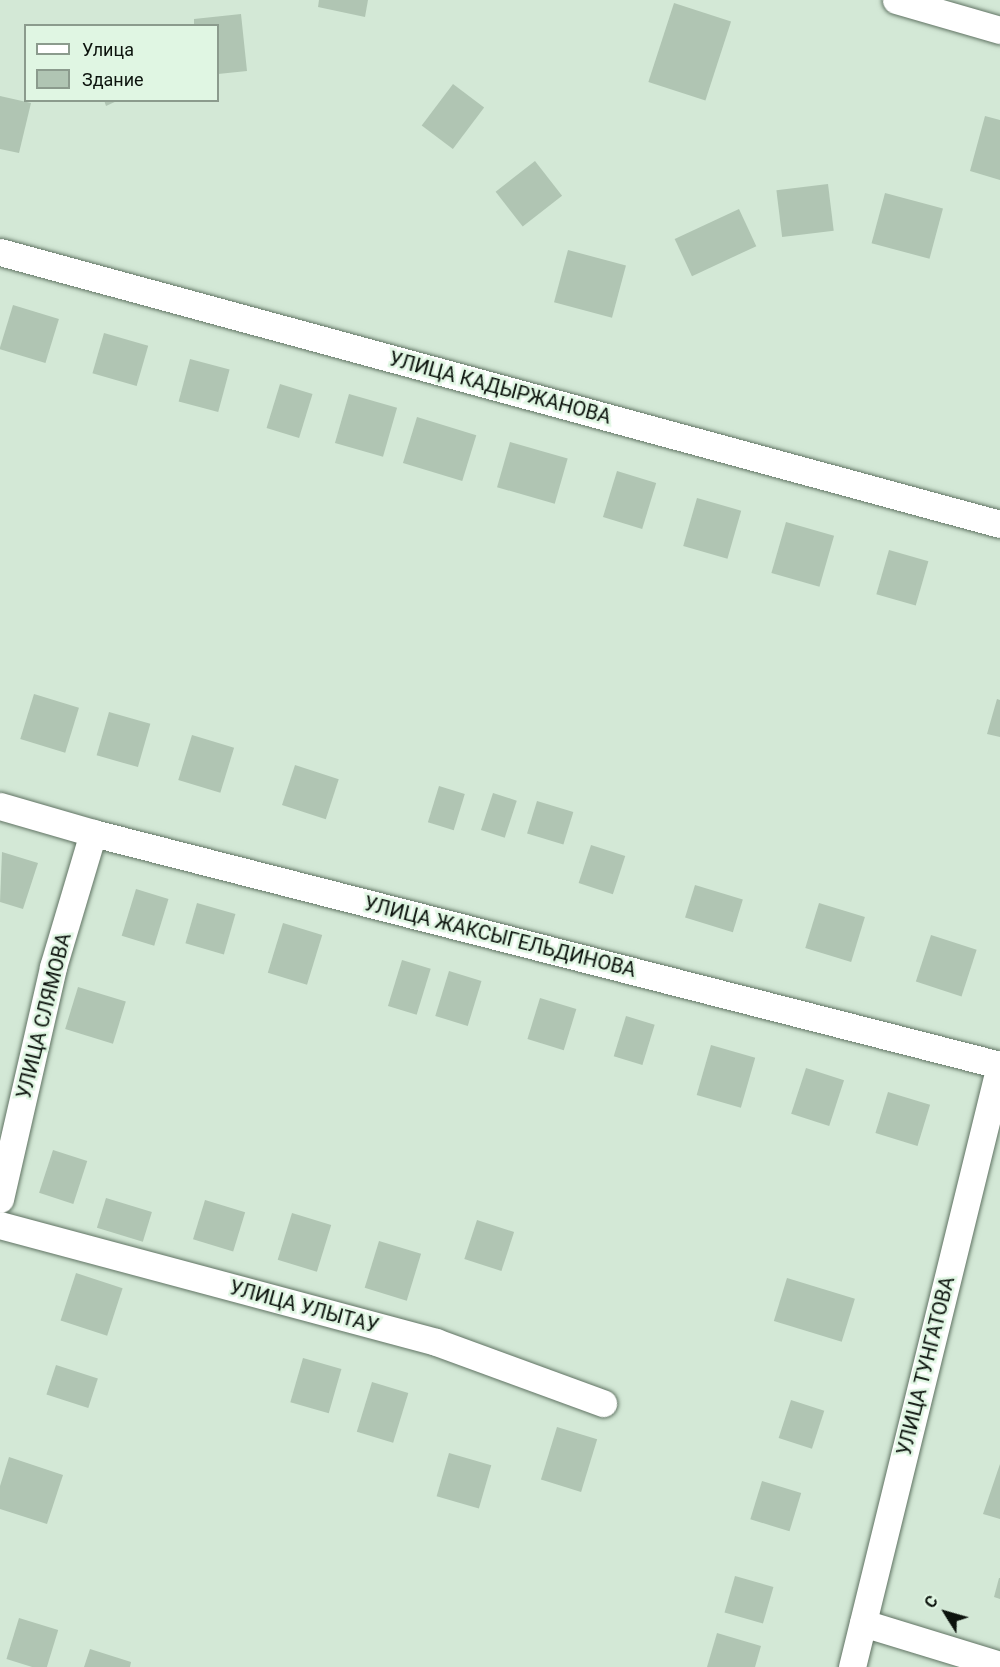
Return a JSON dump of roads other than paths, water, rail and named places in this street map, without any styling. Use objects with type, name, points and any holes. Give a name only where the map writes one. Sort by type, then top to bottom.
[{"type":"street","points":[[896,0],[1000,30]]},
{"type":"street","name":"УЛИЦА КАДЫРЖАНОВА","points":[[0,252],[1000,524]]},
{"type":"street","name":"УЛИЦА ЖАКСЫГЕЛЬДИНОВА","points":[[0,806],[93,833],[1000,1065]]},
{"type":"street","name":"УЛИЦА СЛЯМОВА","points":[[0,1200],[53,967],[93,833]]},
{"type":"street","name":"УЛИЦА ТУНГАТОВА","points":[[852,1667],[1000,1065]]},
{"type":"street","name":"УЛИЦА УЛЫТАУ","points":[[0,1225],[436,1342],[603,1403]]},
{"type":"street","points":[[863,1623],[1000,1665]]}]
